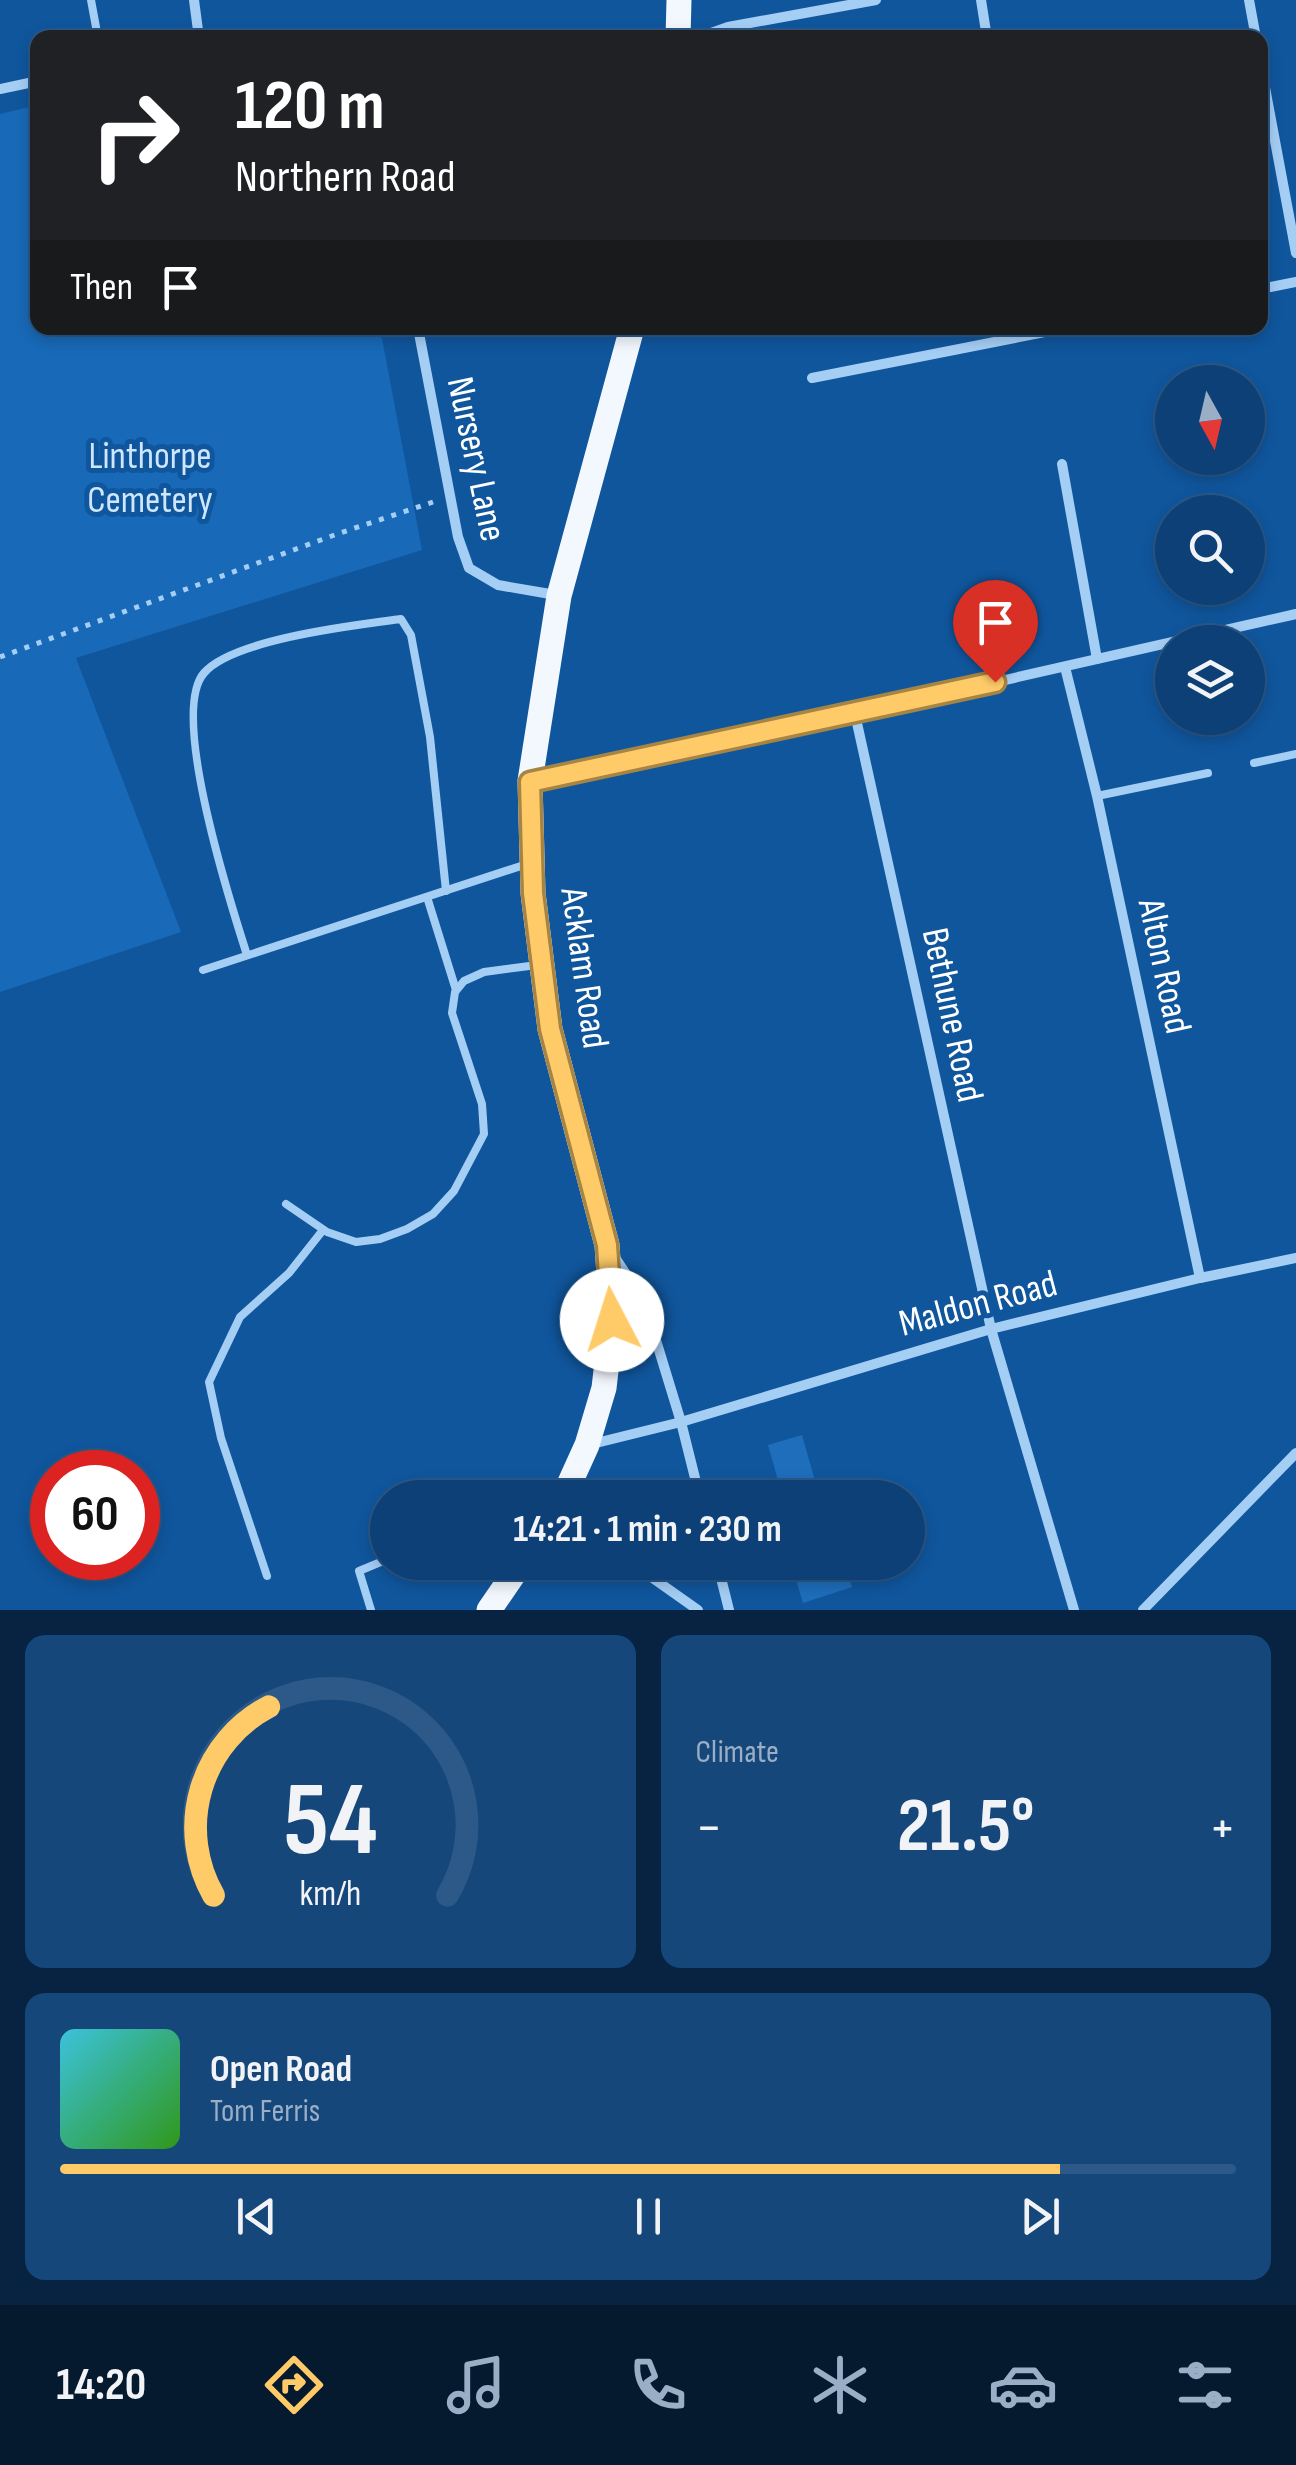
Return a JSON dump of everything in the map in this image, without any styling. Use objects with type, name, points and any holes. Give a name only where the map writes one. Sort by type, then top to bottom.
[{"type":"main road","points":[[678,30],[679,0]]},
{"type":"main road","name":"Acklam Road","points":[[571,1480],[587,1445],[604,1388],[612,1320],[607,1245],[550,1029],[533,893],[530,782],[559,596],[630,335]]},
{"type":"main road","points":[[490,1610],[510,1580]]},
{"type":"street","points":[[194,0],[198,30]]},
{"type":"street","points":[[720,30],[876,0]]},
{"type":"street","points":[[980,0],[986,30]]},
{"type":"street","points":[[1248,0],[1254,30]]},
{"type":"street","points":[[0,89],[30,83]]},
{"type":"street","points":[[1268,104],[1296,253]]},
{"type":"street","points":[[1268,287],[1296,282]]},
{"type":"street","name":"Nursery Lane","points":[[419,335],[458,537],[469,568],[498,585],[559,596]]},
{"type":"street","points":[[812,378],[1016,335]]},
{"type":"street","points":[[1062,464],[1096,660]]},
{"type":"street","points":[[530,782],[1296,614]]},
{"type":"street","name":"Alton Road","points":[[1065,667],[1097,796],[1200,1278]]},
{"type":"street","name":"Bethune Road","points":[[854,714],[990,1328],[1074,1610]]},
{"type":"street","points":[[607,1245],[644,1301],[695,1480]]},
{"type":"street","name":"Maldon Road","points":[[587,1445],[680,1422],[990,1328],[1296,1258]]},
{"type":"street","points":[[1142,1610],[1296,1453]]},
{"type":"street","points":[[656,1580],[698,1610]]},
{"type":"street","points":[[722,1580],[729,1610]]},
{"type":"lane","points":[[90,0],[96,30]]},
{"type":"lane","points":[[247,956],[210,827],[192,712],[202,675],[224,656],[341,626],[401,619],[411,635],[430,737],[446,890]]},
{"type":"lane","points":[[1254,763],[1296,754]]},
{"type":"lane","points":[[1097,796],[1208,773]]},
{"type":"lane","points":[[203,970],[532,862]]},
{"type":"lane","points":[[286,1204],[323,1230],[356,1242],[380,1239],[433,1214],[454,1191],[484,1134],[482,1104],[452,1013],[456,990],[428,896]]},
{"type":"lane","points":[[456,990],[464,981],[484,972],[542,964]]},
{"type":"lane","points":[[266,1576],[222,1438],[209,1382],[240,1317],[290,1273],[323,1230]]},
{"type":"lane","points":[[370,1567],[358,1571],[371,1610]]},
{"type":"path","points":[[0,657],[450,497]]},
{"type":"green space","name":"Linthorpe Cemetery","points":[[30,107],[30,335],[381,335],[422,550],[76,658],[181,932],[0,992],[0,114]]},
{"type":"building","points":[[802,1435],[815,1480],[778,1480],[768,1445]]},
{"type":"building","points":[[796,1580],[850,1580],[852,1587],[803,1603]]},
{"type":"route","points":[[612,1320],[607,1245],[550,1029],[533,893],[530,782],[995,682]]}]
